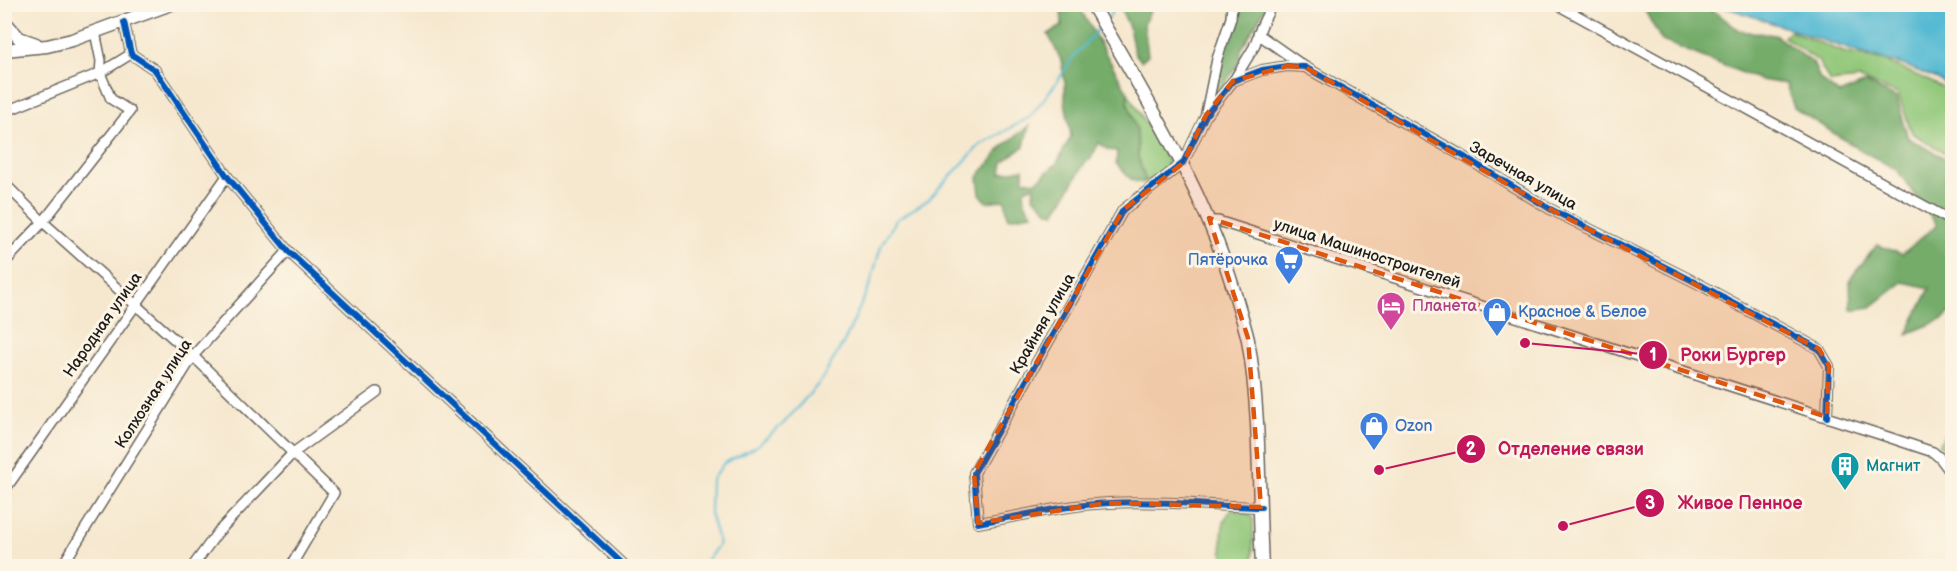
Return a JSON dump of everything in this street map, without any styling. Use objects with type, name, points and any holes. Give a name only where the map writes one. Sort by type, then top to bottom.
[{"type":"street","points":[[4,50],[46,46],[72,40],[171,4]]},
{"type":"street","points":[[1092,4],[1183,163],[1210,221],[1231,279],[1248,338],[1254,393],[1262,567]]},
{"type":"street","points":[[1206,115],[1217,59],[1231,18],[1232,4]]},
{"type":"street","points":[[1183,163],[1206,115],[1233,81],[1253,49],[1272,4]]},
{"type":"street","points":[[1556,4],[1953,221]]},
{"type":"street","points":[[4,21],[19,38],[46,46]]},
{"type":"street","points":[[124,22],[131,54],[155,70],[227,176],[288,251],[625,567]]},
{"type":"street","points":[[4,263],[43,222],[130,111],[111,99],[100,73],[101,61],[95,32]]},
{"type":"street","name":"Заречная улица","points":[[1258,34],[1305,67],[1463,156],[1550,209],[1699,284],[1819,349],[1829,366],[1827,417]]},
{"type":"street","points":[[4,112],[100,73],[131,54]]},
{"type":"street","points":[[1233,81],[1265,69],[1287,66],[1305,67]]},
{"type":"street","name":"Крайняя улица","points":[[1183,163],[1122,210],[974,473],[978,523],[1062,507],[1107,503],[1145,501],[1261,507]]},
{"type":"street","name":"Народная улица","points":[[4,491],[227,176]]},
{"type":"street","points":[[4,183],[43,222],[193,356],[334,493],[291,567]]},
{"type":"street","name":"улица Машиностроителей","points":[[1210,221],[1218,221],[1933,452],[1953,474]]},
{"type":"street","name":"Колхозная улица","points":[[62,567],[193,356],[288,251]]},
{"type":"street","points":[[193,567],[218,532],[293,453],[377,392]]},
{"type":"highlighted area","points":[[1287,66],[1305,67],[1550,209],[1819,349],[1829,366],[1827,417],[1256,234],[1209,218],[1248,338],[1261,507],[1107,503],[978,523],[974,473],[1123,210],[1183,163],[1206,115],[1233,81]]},
{"type":"green space","points":[[1061,5],[1078,5],[1128,93],[1127,101],[1137,131],[1138,157],[1146,182],[1137,182],[1129,177],[1116,163],[1117,151],[1108,150],[1099,143],[1055,213],[1048,211],[1033,196],[1034,186],[1024,190],[1025,203],[1032,214],[1008,218],[1005,200],[987,202],[980,194],[978,177],[1003,146],[1029,126],[1024,146],[1003,162],[1001,173],[1023,169],[1024,180],[1036,182],[1057,163],[1071,136],[1061,60],[1048,34],[1062,26]]},
{"type":"green space","points":[[1119,5],[1153,5],[1144,24],[1148,55],[1141,61],[1134,52],[1129,27]]},
{"type":"green space","points":[[1238,5],[1267,5],[1241,50],[1240,61],[1222,88],[1213,95],[1219,61]]},
{"type":"green space","points":[[1636,5],[1669,5],[1678,10],[1685,5],[1699,5],[1714,11],[1740,31],[1775,35],[1813,63],[1820,79],[1839,94],[1866,83],[1897,98],[1908,138],[1952,162],[1952,311],[1943,319],[1907,334],[1930,288],[1903,282],[1871,307],[1851,310],[1850,279],[1877,245],[1902,254],[1937,225],[1897,170],[1794,108],[1786,84],[1760,80],[1662,41],[1642,6]]},
{"type":"green space","points":[[1790,31],[1843,52],[1885,61],[1947,89],[1952,102],[1952,157],[1912,133],[1898,94],[1860,79],[1830,82],[1818,61],[1784,37]]},
{"type":"green space","points":[[1128,93],[1168,161],[1166,171],[1146,182],[1138,157],[1137,131],[1127,101]]},
{"type":"green space","points":[[1952,421],[1952,458],[1939,445]]},
{"type":"green space","points":[[1232,510],[1246,513],[1253,519],[1253,566],[1213,566],[1223,561],[1223,527]]},
{"type":"water","points":[[1719,5],[1952,5],[1952,89],[1940,80],[1903,65],[1857,52]]},
{"type":"waterway","points":[[1107,19],[1119,4]]},
{"type":"waterway","points":[[703,566],[719,544],[710,513],[711,481],[724,463],[754,448],[783,424],[820,382],[844,342],[870,285],[881,246],[896,220],[928,200],[980,145],[1030,117],[1074,56],[1101,26]]},
{"type":"cycle path","points":[[124,22],[131,54],[155,70],[227,176],[288,251],[625,566]]},
{"type":"cycle path","points":[[1261,507],[1109,503],[1059,508],[978,523],[974,473],[1123,210],[1183,163],[1206,115],[1233,81],[1262,70],[1287,66],[1305,67],[1463,156],[1550,209],[1699,284],[1819,349],[1829,366],[1827,417]]},
{"type":"place","name":"Пятёрочка","points":[[1289,286]]},
{"type":"place","name":"Планета","points":[[1391,332]]},
{"type":"place","name":"Красное & Белое","points":[[1497,338]]},
{"type":"place","name":"Роки Бургер","points":[[1525,343]]},
{"type":"place","name":"Ozon","points":[[1374,452]]},
{"type":"place","name":"Отделение связи","points":[[1379,470]]},
{"type":"place","name":"Магнит","points":[[1845,492]]},
{"type":"place","name":"Живое Пенное","points":[[1563,526]]}]
